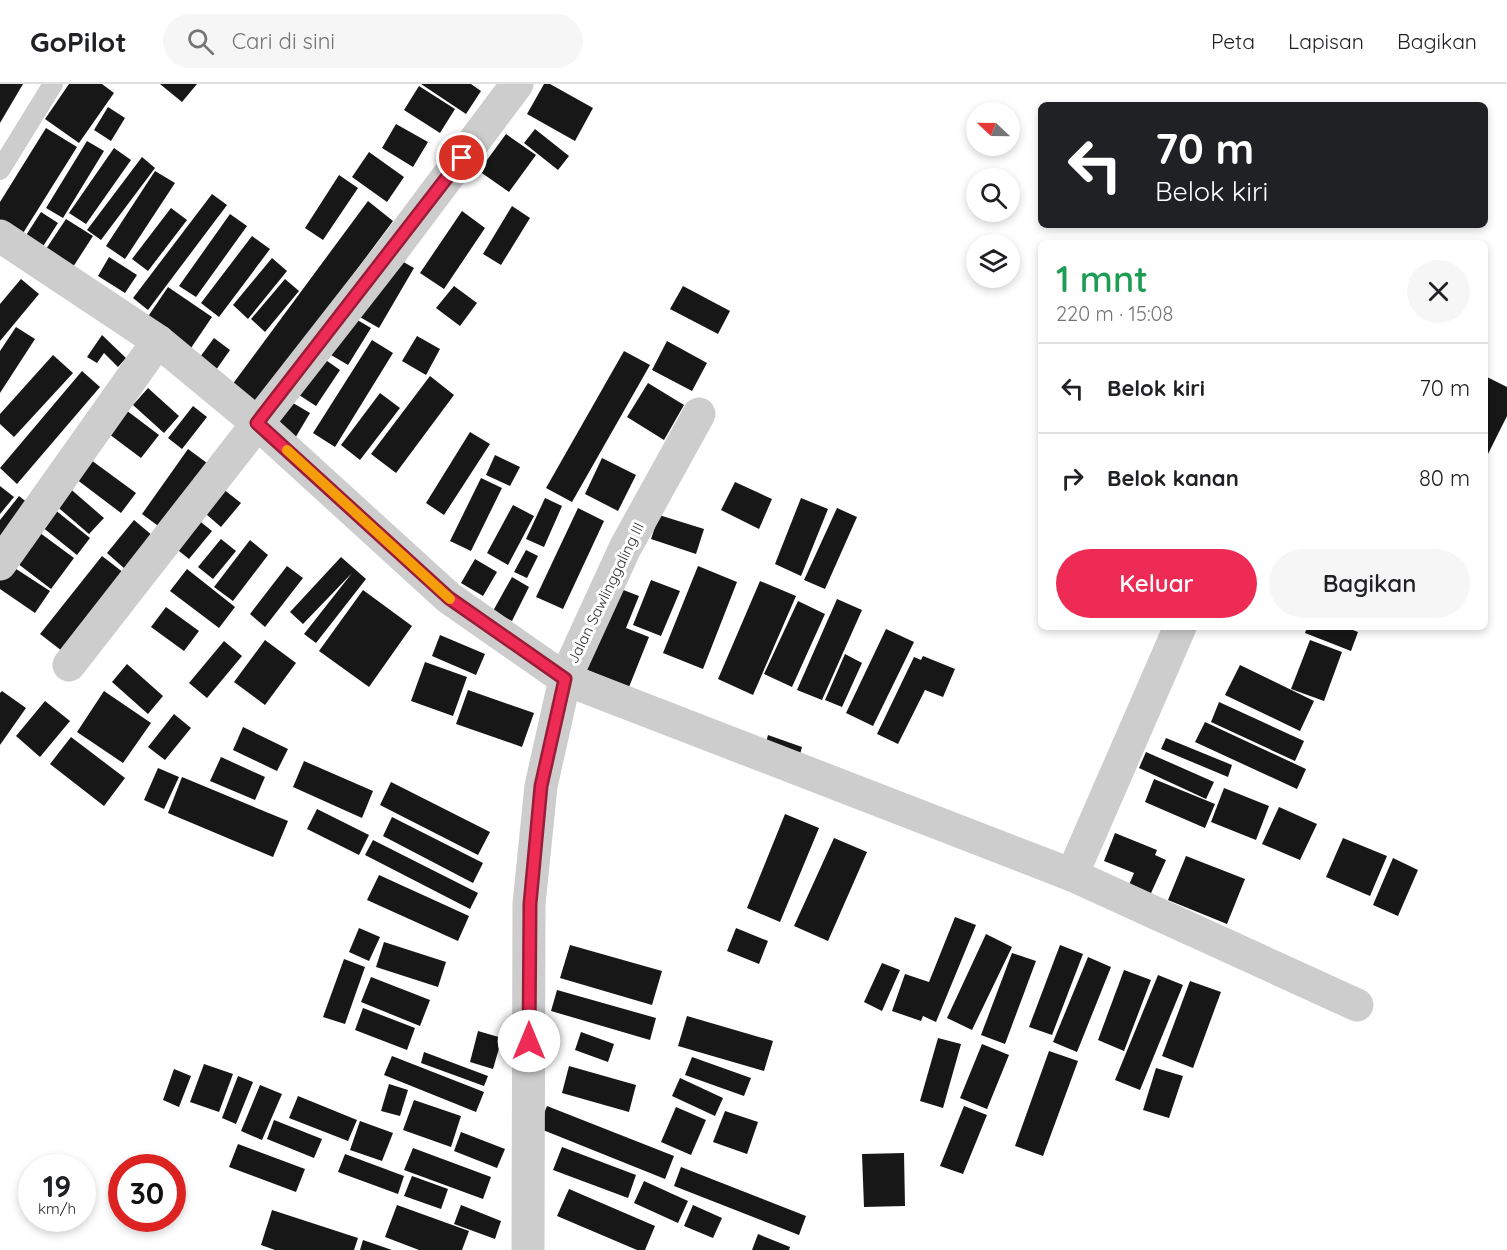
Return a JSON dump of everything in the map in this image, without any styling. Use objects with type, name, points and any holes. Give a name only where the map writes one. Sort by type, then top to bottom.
[{"type":"street","points":[[69,665],[392,251],[517,84]]},
{"type":"street","points":[[0,236],[158,341],[257,423],[449,598],[565,679],[1072,875],[1357,1005]]},
{"type":"street","points":[[0,564],[158,341]]},
{"type":"street","name":"Jalan Sawlinggaling III","points":[[528,1250],[530,904],[541,786],[565,679],[625,548],[699,414]]},
{"type":"street","points":[[1072,875],[1179,630]]},
{"type":"lane","points":[[0,170],[53,84]]},
{"type":"building","points":[[0,84],[23,84],[0,123]]},
{"type":"building","points":[[69,84],[102,84],[114,93],[79,143],[45,119]]},
{"type":"building","points":[[160,84],[197,84],[182,102]]},
{"type":"building","points":[[421,84],[471,84],[481,91],[466,114]]},
{"type":"building","points":[[544,84],[550,84],[593,108],[575,141],[527,114]]},
{"type":"building","points":[[419,86],[455,109],[440,133],[404,110]]},
{"type":"building","points":[[108,107],[125,118],[111,141],[94,130]]},
{"type":"building","points":[[396,124],[428,142],[413,167],[382,148]]},
{"type":"building","points":[[46,128],[77,147],[20,238],[0,225],[0,202]]},
{"type":"building","points":[[535,129],[569,156],[558,170],[524,143]]},
{"type":"building","points":[[506,134],[536,155],[509,192],[479,171]]},
{"type":"building","points":[[87,141],[104,151],[63,218],[46,208]]},
{"type":"building","points":[[114,148],[131,160],[86,224],[69,213]]},
{"type":"building","points":[[369,152],[404,177],[387,202],[352,177]]},
{"type":"building","points":[[142,157],[155,168],[101,240],[87,230]]},
{"type":"building","points":[[155,171],[175,183],[125,259],[106,246]]},
{"type":"building","points":[[339,175],[358,188],[323,240],[305,228]]},
{"type":"building","points":[[212,194],[227,205],[148,310],[133,298]]},
{"type":"building","points":[[368,201],[393,221],[254,408],[229,389]]},
{"type":"building","points":[[512,206],[530,218],[501,265],[483,254]]},
{"type":"building","points":[[171,208],[187,220],[148,271],[132,259]]},
{"type":"building","points":[[462,211],[485,228],[444,289],[420,273]]},
{"type":"building","points":[[41,212],[58,223],[40,251],[23,240]]},
{"type":"building","points":[[230,214],[247,226],[196,297],[179,286]]},
{"type":"building","points":[[66,219],[93,236],[73,267],[46,249]]},
{"type":"building","points":[[252,236],[270,249],[219,317],[201,303]]},
{"type":"building","points":[[393,256],[414,268],[379,328],[358,316]]},
{"type":"building","points":[[109,257],[137,275],[125,293],[98,276]]},
{"type":"building","points":[[272,258],[287,271],[248,319],[233,305]]},
{"type":"building","points":[[21,279],[39,294],[0,341],[0,304]]},
{"type":"building","points":[[285,279],[299,291],[265,332],[251,319]]},
{"type":"building","points":[[454,286],[477,303],[460,326],[436,308]]},
{"type":"building","points":[[683,286],[730,311],[718,334],[670,309]]},
{"type":"building","points":[[168,287],[212,317],[191,348],[147,318]]},
{"type":"building","points":[[349,315],[371,328],[348,365],[326,352]]},
{"type":"building","points":[[16,327],[35,339],[0,393],[0,351]]},
{"type":"building","points":[[102,335],[126,358],[118,367],[104,353],[97,363],[87,357]]},
{"type":"building","points":[[417,336],[440,349],[426,375],[402,361]]},
{"type":"building","points":[[214,338],[230,350],[216,370],[200,357]]},
{"type":"building","points":[[372,340],[393,353],[335,447],[313,433]]},
{"type":"building","points":[[667,341],[707,363],[692,391],[652,370]]},
{"type":"building","points":[[624,351],[650,365],[572,502],[546,488]]},
{"type":"building","points":[[53,355],[73,373],[14,437],[0,424],[0,414]]},
{"type":"building","points":[[320,356],[340,370],[316,406],[296,393]]},
{"type":"building","points":[[82,371],[100,387],[17,484],[0,468]]},
{"type":"building","points":[[430,376],[454,395],[396,473],[371,454]]},
{"type":"building","points":[[1488,378],[1507,387],[1507,416],[1488,454]]},
{"type":"building","points":[[648,383],[684,405],[664,440],[627,417]]},
{"type":"building","points":[[148,388],[179,416],[164,433],[133,405]]},
{"type":"building","points":[[380,393],[400,408],[360,460],[341,445]]},
{"type":"building","points":[[288,400],[310,413],[291,445],[269,433]]},
{"type":"building","points":[[193,406],[207,417],[182,449],[168,438]]},
{"type":"building","points":[[122,407],[159,435],[141,458],[105,431]]},
{"type":"building","points":[[470,432],[490,444],[444,515],[426,503]]},
{"type":"building","points":[[188,449],[207,463],[161,528],[142,514]]},
{"type":"building","points":[[495,455],[520,467],[510,486],[486,475]]},
{"type":"building","points":[[602,458],[636,475],[618,511],[585,494]]},
{"type":"building","points":[[91,460],[136,493],[121,513],[76,479]]},
{"type":"building","points":[[481,478],[502,488],[471,551],[450,541]]},
{"type":"building","points":[[735,482],[772,499],[759,529],[721,510]]},
{"type":"building","points":[[218,485],[241,503],[221,527],[199,508]]},
{"type":"building","points":[[0,486],[14,497],[0,514]]},
{"type":"building","points":[[67,486],[104,518],[89,534],[53,503]]},
{"type":"building","points":[[19,496],[34,508],[0,551],[0,520]]},
{"type":"building","points":[[545,498],[562,506],[544,547],[526,539]]},
{"type":"building","points":[[801,498],[828,509],[801,576],[775,564]]},
{"type":"building","points":[[49,505],[90,538],[77,555],[36,522]]},
{"type":"building","points":[[513,505],[534,516],[508,565],[487,553]]},
{"type":"building","points":[[578,508],[604,521],[563,609],[536,597]]},
{"type":"building","points":[[837,508],[857,517],[825,589],[804,580]]},
{"type":"building","points":[[192,515],[212,531],[189,559],[169,543]]},
{"type":"building","points":[[659,515],[704,529],[696,554],[651,539]]},
{"type":"building","points":[[134,520],[153,536],[125,569],[107,553]]},
{"type":"building","points":[[36,530],[74,558],[51,589],[13,560]]},
{"type":"building","points":[[221,539],[236,551],[213,579],[198,567]]},
{"type":"building","points":[[250,540],[268,555],[233,601],[214,587]]},
{"type":"building","points":[[526,550],[538,556],[527,578],[514,572]]},
{"type":"building","points":[[102,556],[124,573],[62,651],[40,634]]},
{"type":"building","points":[[341,557],[366,579],[316,643],[304,634],[352,573],[303,624],[290,612]]},
{"type":"building","points":[[475,559],[497,572],[483,596],[461,583]]},
{"type":"building","points":[[7,563],[50,591],[35,613],[0,589],[0,574]]},
{"type":"building","points":[[287,566],[303,578],[265,627],[250,614]]},
{"type":"building","points":[[698,566],[737,582],[703,669],[663,653]]},
{"type":"building","points":[[187,569],[235,607],[219,628],[170,591]]},
{"type":"building","points":[[512,577],[529,587],[512,621],[493,611]]},
{"type":"building","points":[[651,580],[680,591],[661,636],[633,625]]},
{"type":"building","points":[[760,581],[796,596],[753,695],[718,679]]},
{"type":"building","points":[[613,586],[639,596],[626,628],[649,637],[629,687],[580,667]]},
{"type":"building","points":[[363,590],[412,626],[369,687],[319,651]]},
{"type":"building","points":[[837,599],[862,610],[822,700],[797,690]]},
{"type":"building","points":[[798,601],[825,614],[792,687],[764,674]]},
{"type":"building","points":[[166,607],[199,631],[184,651],[151,627]]},
{"type":"building","points":[[886,629],[914,642],[873,726],[846,713]]},
{"type":"building","points":[[1306,630],[1358,632],[1351,651],[1305,633]]},
{"type":"building","points":[[440,635],[485,654],[476,675],[432,656]]},
{"type":"building","points":[[265,640],[296,663],[265,705],[234,682]]},
{"type":"building","points":[[1310,640],[1342,652],[1324,701],[1291,689]]},
{"type":"building","points":[[224,641],[242,656],[207,698],[189,683]]},
{"type":"building","points":[[845,654],[862,663],[842,707],[825,700]]},
{"type":"building","points":[[923,656],[955,669],[943,697],[925,690],[898,744],[877,734],[914,657],[921,660]]},
{"type":"building","points":[[425,662],[467,677],[453,716],[411,701]]},
{"type":"building","points":[[127,664],[163,696],[148,714],[112,682]]},
{"type":"building","points":[[1240,665],[1314,701],[1300,731],[1225,695]]},
{"type":"building","points":[[468,690],[534,713],[522,747],[456,724]]},
{"type":"building","points":[[2,691],[26,708],[0,745],[0,693]]},
{"type":"building","points":[[104,691],[151,723],[123,763],[77,732]]},
{"type":"building","points":[[45,701],[70,721],[40,757],[16,736]]},
{"type":"building","points":[[1219,702],[1304,741],[1295,761],[1211,722]]},
{"type":"building","points":[[174,714],[191,728],[165,760],[148,747]]},
{"type":"building","points":[[1205,722],[1306,769],[1297,789],[1195,742]]},
{"type":"building","points":[[243,727],[288,749],[277,771],[233,750]]},
{"type":"building","points":[[768,735],[802,747],[798,762],[764,750]]},
{"type":"building","points":[[71,737],[125,778],[104,806],[50,764]]},
{"type":"building","points":[[1166,738],[1232,765],[1228,777],[1161,749]]},
{"type":"building","points":[[1146,752],[1214,782],[1206,799],[1139,768]]},
{"type":"building","points":[[221,757],[265,777],[255,800],[210,781]]},
{"type":"building","points":[[304,761],[373,791],[362,818],[293,787]]},
{"type":"building","points":[[158,768],[179,777],[164,809],[144,800]]},
{"type":"building","points":[[182,777],[288,821],[273,857],[168,813]]},
{"type":"building","points":[[1154,779],[1215,804],[1205,828],[1145,802]]},
{"type":"building","points":[[391,782],[490,832],[478,855],[380,805]]},
{"type":"building","points":[[1224,788],[1269,806],[1256,840],[1211,822]]},
{"type":"building","points":[[1279,807],[1317,824],[1300,860],[1262,844]]},
{"type":"building","points":[[317,809],[369,835],[359,855],[307,829]]},
{"type":"building","points":[[785,814],[819,828],[780,922],[747,908]]},
{"type":"building","points":[[392,817],[483,863],[473,883],[383,836]]},
{"type":"building","points":[[1115,833],[1157,850],[1155,855],[1166,860],[1147,902],[1126,892],[1134,873],[1104,861]]},
{"type":"building","points":[[834,838],[867,852],[828,941],[794,926]]},
{"type":"building","points":[[1343,838],[1387,856],[1370,896],[1326,877]]},
{"type":"building","points":[[373,840],[478,893],[470,909],[365,855]]},
{"type":"building","points":[[1186,856],[1245,879],[1227,924],[1168,900]]},
{"type":"building","points":[[1393,858],[1418,870],[1398,916],[1373,905]]},
{"type":"building","points":[[379,875],[469,916],[458,941],[367,900]]},
{"type":"building","points":[[955,917],[976,925],[936,1022],[923,1016],[921,1021],[892,1011],[905,974],[929,982]]},
{"type":"building","points":[[359,928],[380,937],[369,961],[349,952]]},
{"type":"building","points":[[736,928],[768,941],[759,964],[727,951]]},
{"type":"building","points":[[986,934],[1012,947],[972,1030],[947,1018]]},
{"type":"building","points":[[384,942],[446,962],[438,987],[376,967]]},
{"type":"building","points":[[570,945],[662,971],[652,1005],[560,978]]},
{"type":"building","points":[[1060,945],[1083,954],[1052,1035],[1029,1027]]},
{"type":"building","points":[[1012,953],[1036,961],[1005,1044],[981,1035]]},
{"type":"building","points":[[1088,957],[1111,967],[1077,1052],[1053,1042]]},
{"type":"building","points":[[344,959],[365,967],[345,1024],[323,1017]]},
{"type":"building","points":[[882,963],[900,970],[882,1011],[864,1002]]},
{"type":"building","points":[[1124,970],[1151,980],[1124,1051],[1098,1040]]},
{"type":"building","points":[[1158,975],[1183,985],[1140,1090],[1115,1080]]},
{"type":"building","points":[[371,977],[430,1000],[420,1026],[361,1002]]},
{"type":"building","points":[[1190,981],[1221,992],[1193,1068],[1162,1056]]},
{"type":"building","points":[[557,990],[656,1018],[650,1040],[551,1011]]},
{"type":"building","points":[[363,1008],[415,1028],[407,1050],[355,1030]]},
{"type":"building","points":[[687,1016],[773,1041],[764,1071],[678,1046]]},
{"type":"building","points":[[478,1031],[502,1038],[493,1069],[470,1062]]},
{"type":"building","points":[[581,1032],[614,1044],[608,1062],[575,1050]]},
{"type":"building","points":[[938,1038],[961,1044],[943,1108],[920,1101]]},
{"type":"building","points":[[982,1044],[1009,1055],[987,1109],[960,1098]]},
{"type":"building","points":[[1049,1051],[1078,1061],[1043,1156],[1015,1146]]},
{"type":"building","points":[[424,1052],[488,1076],[484,1086],[421,1063]]},
{"type":"building","points":[[392,1056],[484,1092],[476,1112],[384,1075]]},
{"type":"building","points":[[692,1057],[751,1078],[744,1096],[685,1075]]},
{"type":"building","points":[[204,1064],[233,1074],[219,1112],[190,1102]]},
{"type":"building","points":[[569,1066],[636,1085],[629,1112],[562,1093]]},
{"type":"building","points":[[1156,1068],[1183,1076],[1169,1118],[1143,1110]]},
{"type":"building","points":[[174,1069],[191,1076],[179,1107],[163,1100]]},
{"type":"building","points":[[238,1076],[253,1082],[236,1124],[222,1118]]},
{"type":"building","points":[[680,1078],[723,1098],[715,1116],[672,1096]]},
{"type":"building","points":[[389,1084],[408,1090],[400,1116],[381,1111]]},
{"type":"building","points":[[260,1085],[282,1094],[262,1140],[241,1131]]},
{"type":"building","points":[[298,1096],[357,1120],[348,1141],[289,1118]]},
{"type":"building","points":[[414,1100],[461,1116],[451,1147],[403,1130]]},
{"type":"building","points":[[547,1106],[674,1156],[665,1179],[538,1128]]},
{"type":"building","points":[[964,1106],[987,1115],[963,1174],[940,1166]]},
{"type":"building","points":[[676,1107],[706,1120],[691,1155],[661,1142]]},
{"type":"building","points":[[725,1111],[758,1122],[747,1154],[713,1142]]},
{"type":"building","points":[[274,1120],[322,1139],[314,1158],[267,1139]]},
{"type":"building","points":[[360,1121],[393,1133],[382,1161],[350,1150]]},
{"type":"building","points":[[461,1132],[505,1149],[497,1168],[454,1151]]},
{"type":"building","points":[[238,1144],[305,1169],[296,1192],[229,1167]]},
{"type":"building","points":[[562,1147],[636,1175],[628,1198],[553,1170]]},
{"type":"building","points":[[413,1148],[491,1177],[483,1199],[404,1170]]},
{"type":"building","points":[[904,1153],[905,1206],[864,1207],[862,1154]]},
{"type":"building","points":[[345,1154],[404,1176],[398,1194],[338,1172]]},
{"type":"building","points":[[681,1167],[806,1216],[799,1235],[674,1186]]},
{"type":"building","points":[[412,1176],[448,1189],[441,1209],[404,1196]]},
{"type":"building","points":[[644,1181],[688,1201],[678,1223],[634,1203]]},
{"type":"building","points":[[569,1189],[655,1226],[645,1250],[637,1250],[557,1216]]},
{"type":"building","points":[[397,1205],[469,1231],[462,1250],[419,1250],[385,1237]]},
{"type":"building","points":[[461,1205],[501,1221],[495,1239],[454,1224]]},
{"type":"building","points":[[693,1205],[722,1218],[713,1238],[684,1226]]},
{"type":"building","points":[[272,1210],[358,1238],[354,1250],[275,1250],[261,1245]]},
{"type":"building","points":[[758,1234],[790,1247],[789,1250],[752,1250]]},
{"type":"building","points":[[363,1240],[392,1250],[360,1250]]},
{"type":"slow traffic","points":[[287,450],[450,599]]},
{"type":"route","points":[[462,158],[257,423],[449,598],[565,679],[541,786],[530,904],[529,1041]]}]
